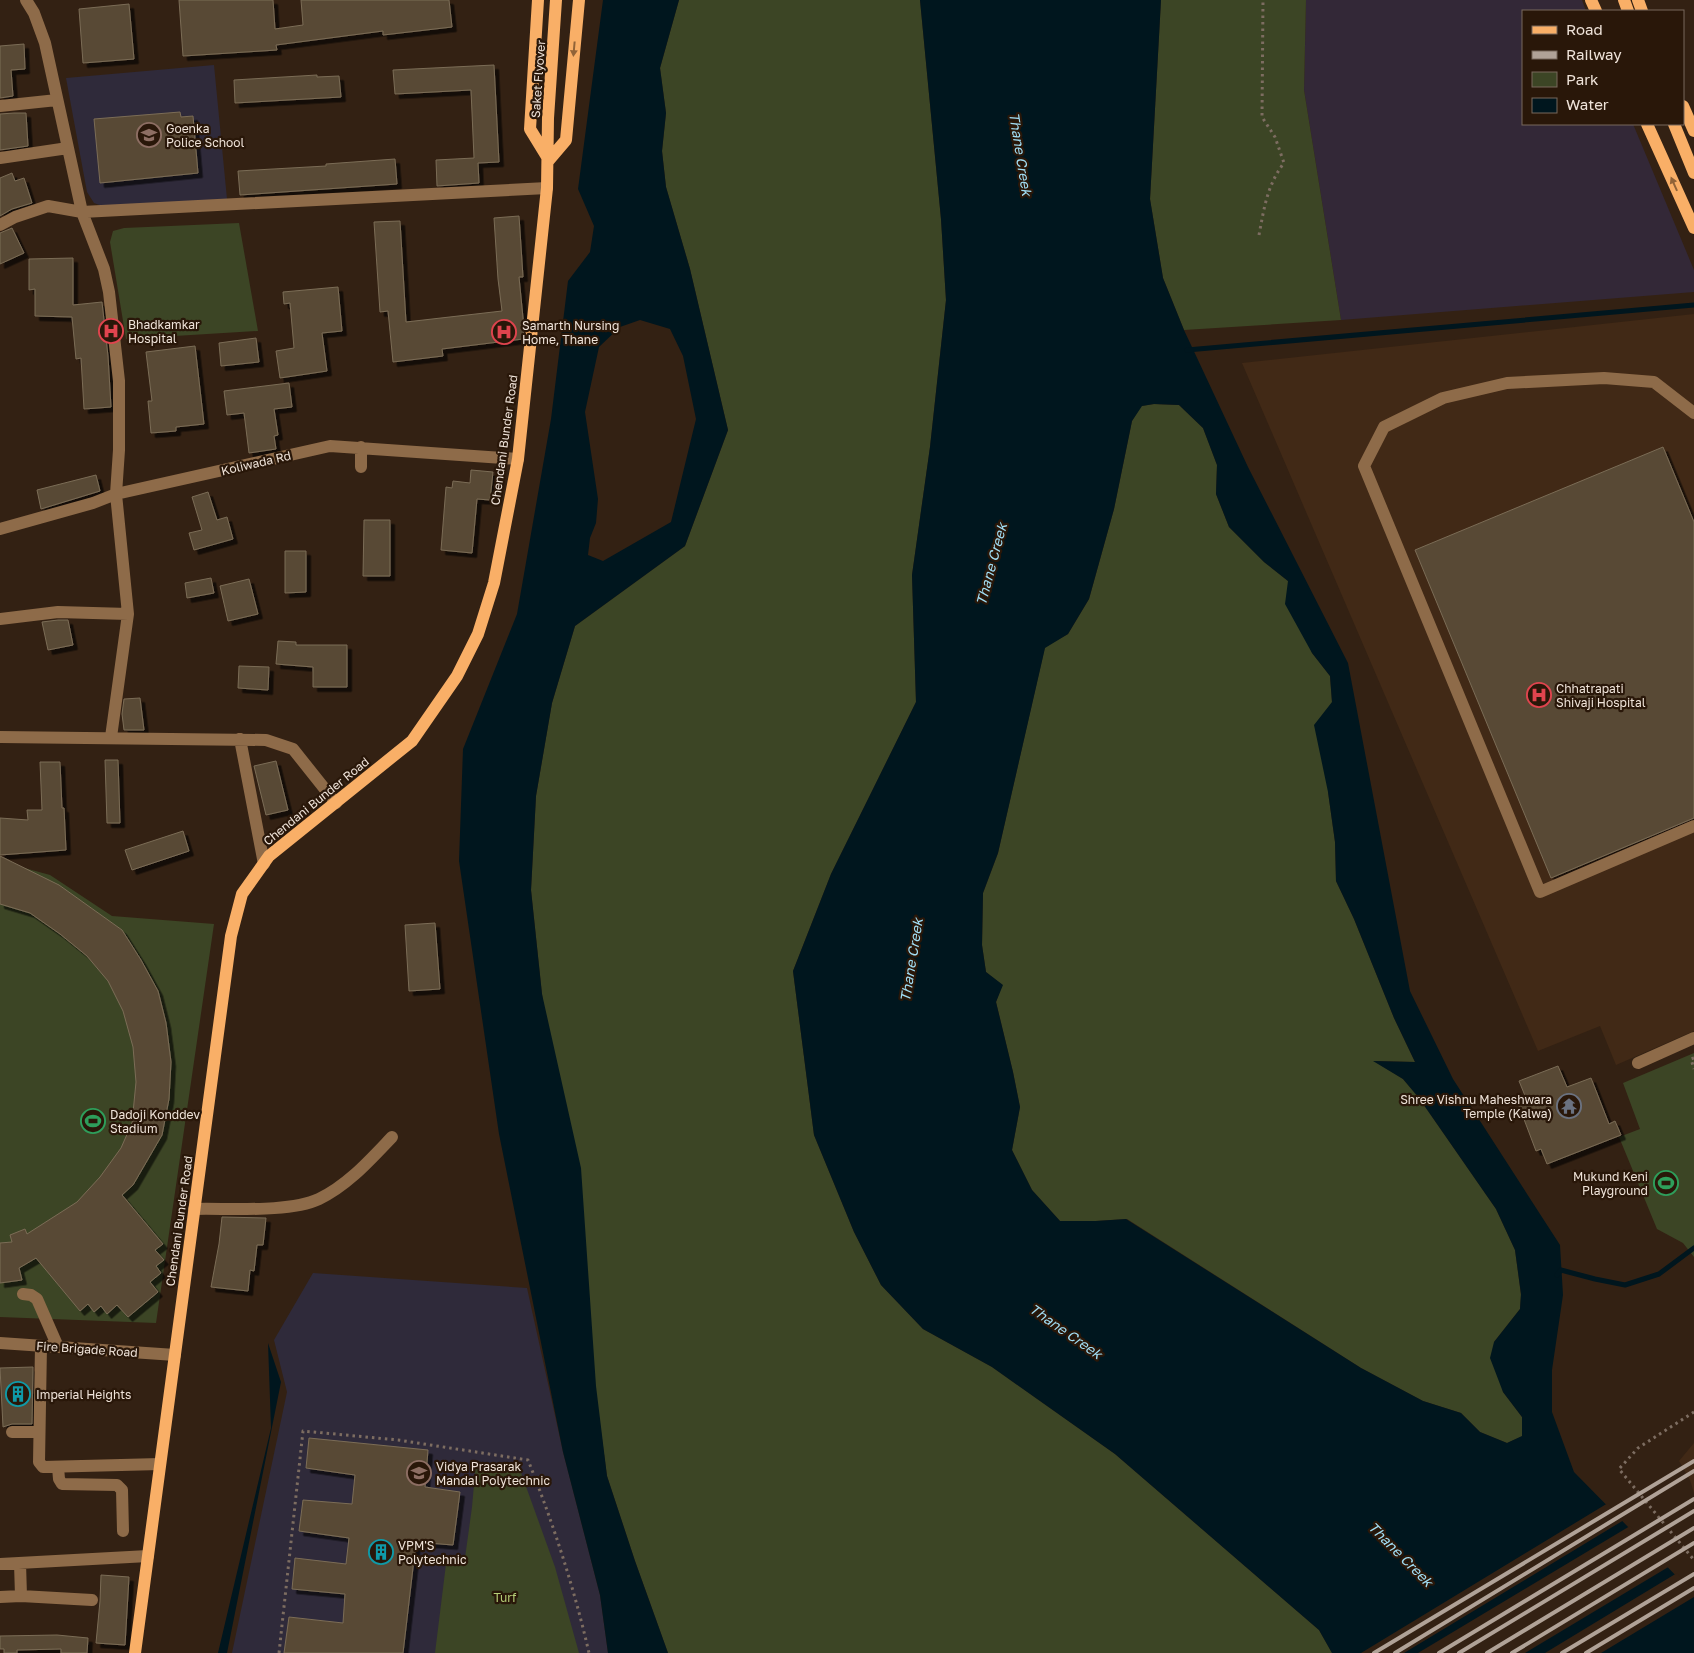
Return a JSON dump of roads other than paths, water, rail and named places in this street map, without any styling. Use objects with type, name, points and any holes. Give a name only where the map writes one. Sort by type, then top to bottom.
[{"type":"main road","points":[[538,0],[530,129],[549,160],[566,140],[579,0]]},
{"type":"main road","name":"Saket Flyover","points":[[549,160],[548,118],[556,0]]},
{"type":"main road","points":[[1684,108],[1694,131]]},
{"type":"main road","points":[[1647,125],[1694,228]]},
{"type":"main road","points":[[1674,125],[1694,173]]},
{"type":"main road","name":"Chendani Bunder Road","points":[[135,1653],[230,936],[242,894],[269,856],[412,741],[457,676],[478,634],[494,583],[518,459],[548,188],[549,160]]},
{"type":"street","points":[[26,0],[34,13],[45,42],[82,212],[104,269],[109,292],[120,381],[116,494],[128,614],[111,737]]},
{"type":"street","points":[[0,106],[57,100]]},
{"type":"street","points":[[0,158],[68,148]]},
{"type":"street","points":[[0,225],[15,217],[48,206],[82,212],[548,188]]},
{"type":"street","points":[[1694,412],[1654,382],[1604,378],[1507,383],[1443,398],[1384,427],[1364,466],[1540,892],[1694,826]]},
{"type":"street","name":"Koliwada Rd","points":[[0,529],[93,503],[116,494],[330,446],[518,459]]},
{"type":"street","points":[[361,448],[361,467]]},
{"type":"street","points":[[0,620],[58,612],[128,614]]},
{"type":"street","points":[[0,737],[266,740],[293,749],[336,803]]},
{"type":"street","points":[[240,739],[264,864]]},
{"type":"street","points":[[1638,1063],[1694,1038]]},
{"type":"street","points":[[194,1209],[280,1208],[301,1205],[319,1199],[355,1175],[392,1137]]},
{"type":"street","points":[[23,1294],[31,1295],[37,1299],[58,1347]]},
{"type":"street","name":"Fire Brigade Road","points":[[0,1343],[175,1355]]},
{"type":"street","points":[[41,1346],[39,1462],[43,1467],[160,1464]]},
{"type":"street","points":[[12,1432],[39,1432]]},
{"type":"street","points":[[58,1467],[59,1479],[62,1484],[117,1485],[122,1490],[124,1530]]},
{"type":"street","points":[[0,1564],[148,1556]]},
{"type":"street","points":[[20,1563],[21,1596]]},
{"type":"street","points":[[0,1597],[21,1596],[92,1600]]},
{"type":"water","points":[[603,0],[679,0],[660,68],[666,113],[662,151],[666,187],[690,269],[728,430],[685,546],[575,626],[552,703],[536,796],[531,890],[542,994],[581,1168],[596,1386],[607,1476],[668,1653],[608,1653],[600,1595],[563,1452],[499,1134],[459,861],[463,749],[517,614],[551,419],[568,281],[590,252],[594,226],[578,189]],"holes":[[[640,320],[670,329],[683,356],[696,419],[671,522],[603,561],[588,555],[590,538],[596,523],[598,499],[585,412],[599,347],[620,327]]]},
{"type":"water","name":"Thane Creek","points":[[920,0],[1161,0],[1150,199],[1163,278],[1184,330],[1248,467],[1348,663],[1410,991],[1453,1079],[1560,1245],[1563,1295],[1552,1370],[1552,1412],[1574,1472],[1694,1594],[1694,1653],[1332,1653],[1319,1630],[1115,1454],[992,1367],[923,1329],[881,1285],[854,1232],[814,1135],[793,971],[831,874],[916,702],[912,575],[930,447],[946,300],[941,219]],"holes":[[[1154,404],[1179,405],[1203,428],[1217,465],[1216,494],[1229,527],[1264,562],[1288,581],[1285,604],[1312,653],[1330,676],[1332,702],[1314,725],[1328,792],[1335,842],[1336,881],[1354,919],[1394,1018],[1415,1062],[1373,1061],[1403,1079],[1419,1098],[1496,1209],[1515,1250],[1521,1294],[1520,1309],[1494,1342],[1490,1358],[1503,1392],[1522,1417],[1522,1436],[1507,1443],[1480,1432],[1461,1413],[1423,1401],[1361,1368],[1126,1219],[1060,1221],[1032,1190],[1012,1150],[1020,1107],[996,1002],[1003,985],[986,972],[982,945],[983,893],[998,853],[1045,648],[1068,634],[1089,599],[1114,509],[1132,421],[1142,406]]]},
{"type":"water","points":[[268,1343],[281,1382],[227,1653],[218,1653],[271,1428]]},
{"type":"waterway","points":[[1187,350],[1694,305]]},
{"type":"waterway","points":[[1557,1275],[1561,1270],[1625,1285],[1659,1274],[1694,1248]]},
{"type":"railway","points":[[1374,1653],[1694,1461]]},
{"type":"railway","points":[[1395,1653],[1694,1471]]},
{"type":"railway","points":[[1439,1653],[1694,1499]]},
{"type":"railway","points":[[1459,1653],[1694,1511]]},
{"type":"railway","points":[[1487,1653],[1694,1528]]},
{"type":"railway","points":[[1512,1653],[1694,1543]]},
{"type":"railway","points":[[1562,1653],[1694,1574]]},
{"type":"railway","points":[[1586,1653],[1694,1588]]},
{"type":"place","name":"Goenka Police School","points":[[149,135]]},
{"type":"place","name":"Bhadkamkar Hospital","points":[[111,331]]},
{"type":"place","name":"Samarth Nursing Home, Thane","points":[[504,332]]},
{"type":"place","name":"Chhatrapati Shivaji Hospital","points":[[1539,695]]},
{"type":"place","name":"Shree Vishnu Maheshwara Temple (Kalwa)","points":[[1569,1106]]},
{"type":"place","name":"Dadoji Konddev Stadium","points":[[93,1121]]},
{"type":"place","name":"Mukund Keni Playground","points":[[1666,1183]]},
{"type":"place","name":"Imperial Heights","points":[[18,1394]]},
{"type":"place","name":"Vidya Prasarak Mandal Polytechnic","points":[[419,1473]]},
{"type":"place","name":"VPM'S Polytechnic","points":[[381,1552]]},
{"type":"park label","name":"Turf","points":[[505,1597]]}]
